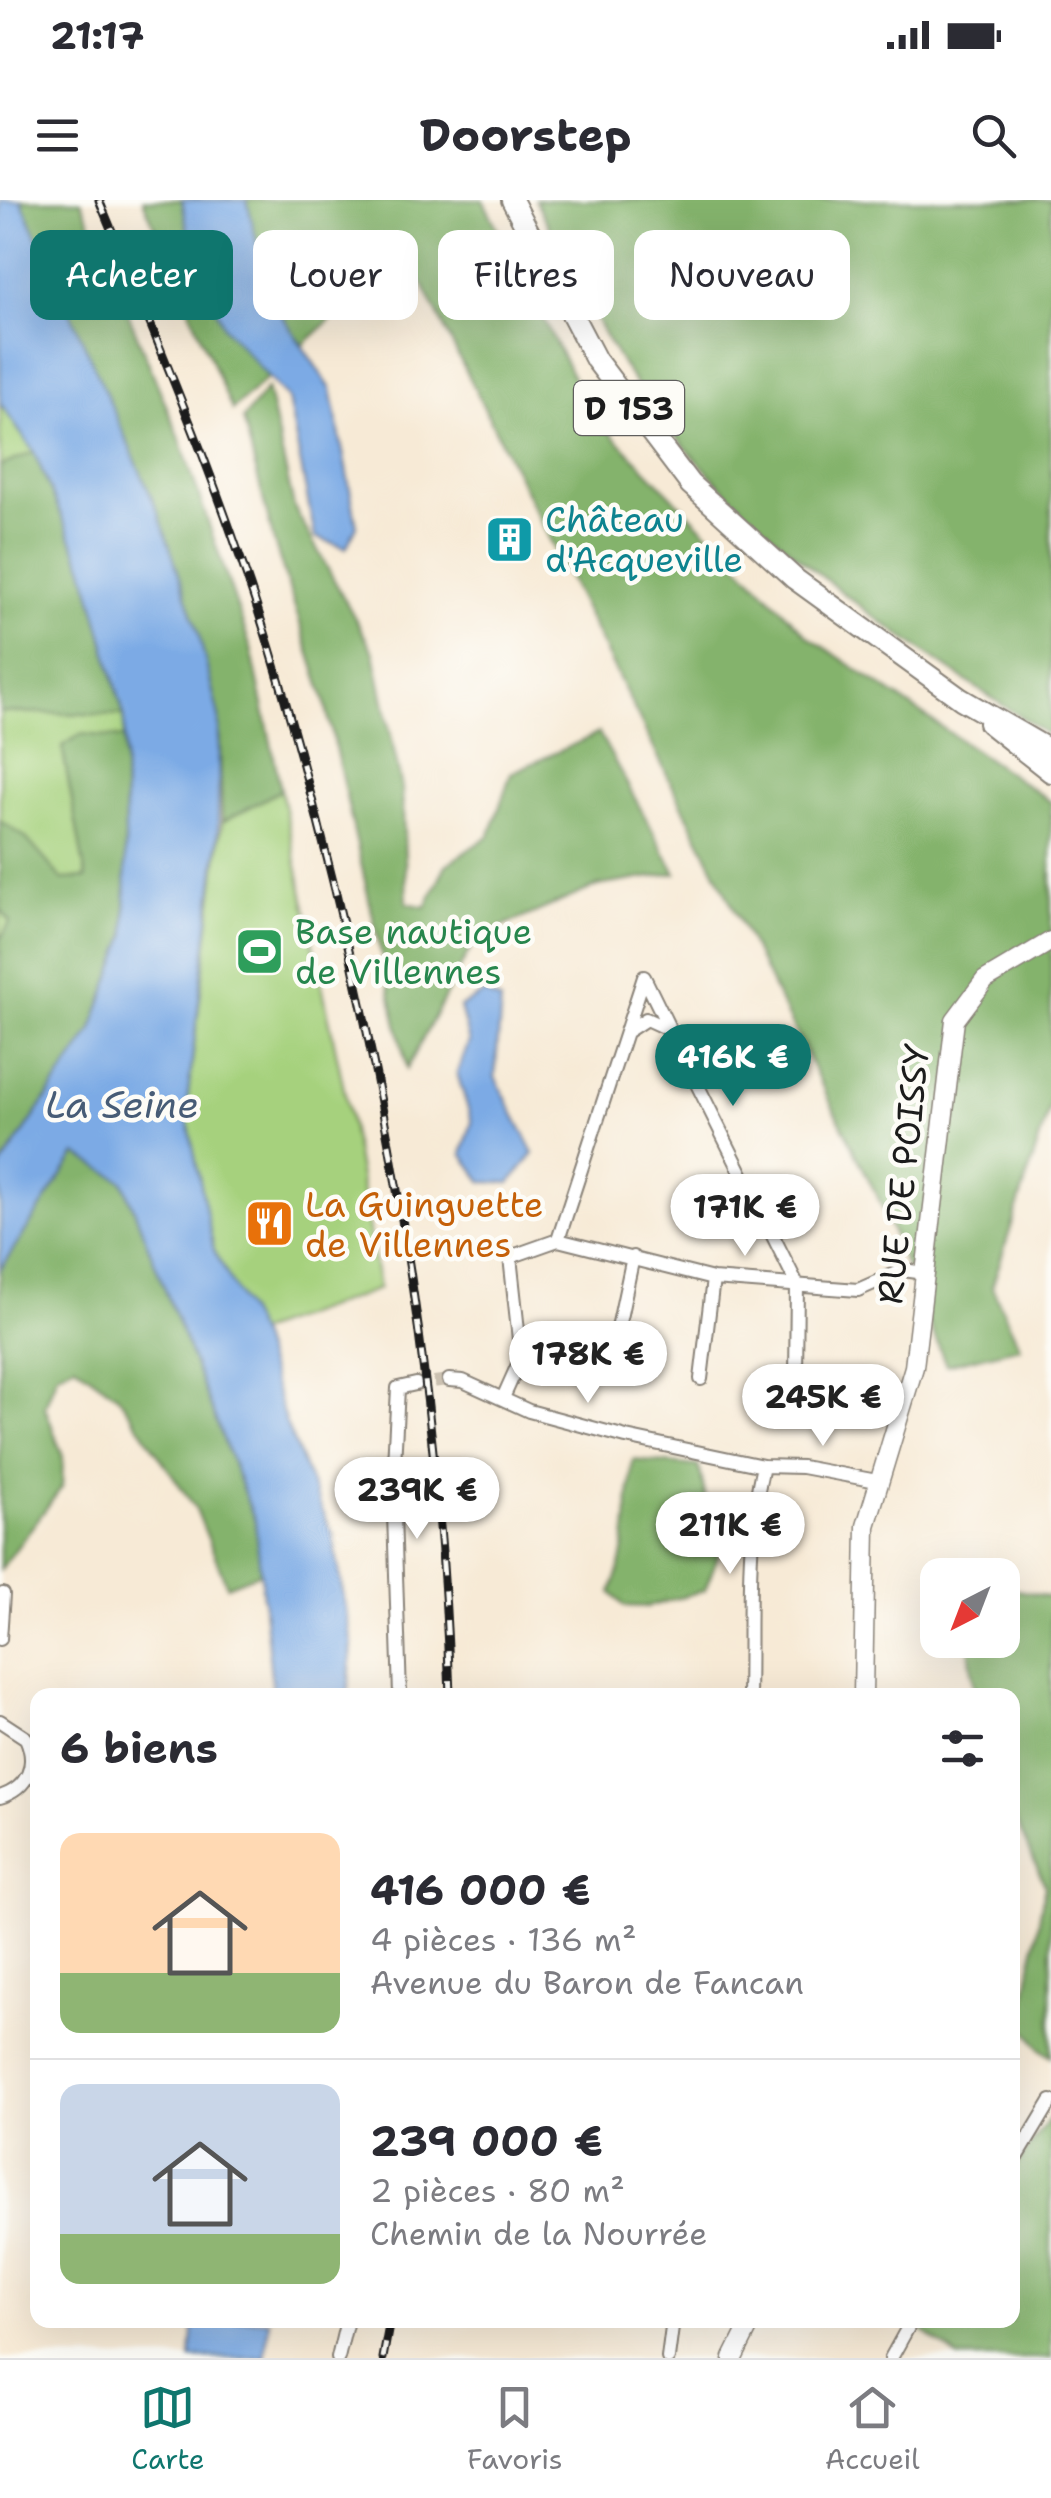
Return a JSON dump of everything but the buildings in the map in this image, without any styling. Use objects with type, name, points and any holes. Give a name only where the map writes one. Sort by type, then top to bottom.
[{"type":"main road","name":"D 153","points":[[512,200],[596,360],[690,484],[795,579],[961,699],[1051,772]]},
{"type":"main road","name":"D 153","points":[[961,699],[1051,751]]},
{"type":"street","name":"RUE DE POISSY","points":[[863,1688],[863,1565],[877,1481],[914,1367],[955,1020],[970,994],[985,980],[1051,941]]},
{"type":"street","points":[[558,1240],[644,977],[797,1284],[796,1376]]},
{"type":"street","points":[[626,1032],[646,1019],[670,1030]]},
{"type":"street","points":[[503,1398],[521,1358],[510,1257],[558,1240],[713,1279],[858,1290],[903,1270],[925,1273]]},
{"type":"street","points":[[612,1356],[633,1256]]},
{"type":"street","points":[[701,1379],[713,1279]]},
{"type":"street","points":[[448,1380],[463,1381],[558,1420],[763,1466],[802,1467],[877,1481]]},
{"type":"street","points":[[400,1688],[393,1484],[398,1388],[416,1384]]},
{"type":"street","points":[[749,1688],[751,1528],[755,1486],[763,1466]]},
{"type":"street","points":[[0,1640],[3,1594]]},
{"type":"street","points":[[0,1721],[26,1738],[30,1755]]},
{"type":"street","points":[[0,1797],[22,1786],[30,1768]]},
{"type":"street","points":[[1020,2153],[1051,2102]]},
{"type":"street","points":[[338,2358],[344,2328]]},
{"type":"street","points":[[668,2358],[672,2328]]},
{"type":"street","points":[[733,2358],[748,2328]]},
{"type":"street","points":[[891,2358],[908,2328]]},
{"type":"green space","points":[[21,200],[81,200],[93,230],[32,230]]},
{"type":"green space","points":[[143,200],[483,200],[498,230],[438,230],[438,315],[418,275],[418,230],[253,230],[253,320],[330,320],[232,410],[194,320],[233,320],[233,230],[156,230]]},
{"type":"green space","points":[[535,200],[1051,200],[1051,737],[875,617],[764,527],[713,478],[666,425],[624,367],[597,320],[614,320],[614,230],[550,230]]},
{"type":"green space","points":[[67,320],[131,320],[178,434],[251,648],[281,790],[222,822],[219,717]]},
{"type":"green space","points":[[440,320],[544,320],[591,413],[808,636],[1051,802],[1051,1103],[992,1287],[1020,1347],[946,1365],[880,1202]]},
{"type":"green space","points":[[267,388],[294,507],[374,653],[402,789],[407,903],[426,907],[446,865],[490,835],[511,773],[599,733],[676,873],[597,886],[476,938],[407,1069],[324,698],[274,542],[243,419]]},
{"type":"green space","points":[[0,403],[34,452],[124,715],[126,936],[0,1168]]},
{"type":"green space","points":[[34,452],[84,568],[124,715],[0,712],[0,466]]},
{"type":"green space","points":[[82,734],[124,738],[126,936],[91,1032],[0,1168],[0,940],[10,922],[0,908],[0,821],[25,837],[62,879],[86,878],[62,746]]},
{"type":"green space","name":"Base nautique de Villennes","points":[[281,790],[349,1113],[379,1289],[258,1332],[204,1235],[186,1111],[222,822]]},
{"type":"green space","points":[[76,1153],[123,1181],[255,1521],[262,1572],[227,1586],[196,1509],[118,1396],[75,1365],[57,1374],[45,1407],[63,1457],[62,1487],[0,1570],[0,1270]]},
{"type":"green space","points":[[633,1460],[699,1466],[718,1556],[705,1590],[648,1607],[624,1606],[611,1592],[624,1544]]},
{"type":"green space","points":[[1020,1591],[1051,1597],[1051,2057],[1039,2048],[1021,2023],[1045,1885],[1020,1830],[1020,1688],[974,1688],[970,1658],[1020,1658]]},
{"type":"green space","points":[[1051,2116],[1051,2358],[959,2358],[919,2328],[1020,2328],[1020,2160]]},
{"type":"water","name":"La Seine","points":[[0,200],[21,200],[34,230],[30,230],[30,320],[74,320],[159,514],[198,631],[219,717],[218,842],[186,1111],[214,1250],[258,1332],[286,1424],[333,1536],[352,1644],[349,1688],[272,1688],[255,1521],[123,1181],[76,1154],[0,1270],[0,1168],[91,1032],[126,936],[124,715],[84,568],[34,452],[0,403]]},
{"type":"water","points":[[182,200],[247,200],[254,230],[253,320],[285,320],[331,389],[357,526],[346,548],[315,537],[288,399],[221,320],[233,320],[233,230],[188,230]]},
{"type":"water","points":[[484,993],[501,1001],[495,1077],[534,1153],[510,1183],[483,1182],[462,1154],[472,1122],[457,1073],[469,1042],[460,1007]]},
{"type":"water","points":[[193,2328],[268,2328],[265,2358],[191,2358]]},
{"type":"tunnel","points":[[416,1384],[449,1380]]},
{"type":"railway","points":[[99,200],[196,437],[261,619],[344,928],[396,1182],[416,1310],[432,1438],[450,1688]]},
{"type":"railway","points":[[383,2358],[389,2328]]},
{"type":"place","name":"Château d'Acqueville","points":[[510,539]]},
{"type":"place","name":"Base nautique de Villennes","points":[[260,951]]},
{"type":"place","name":"La Guinguette de Villennes","points":[[270,1224]]}]
